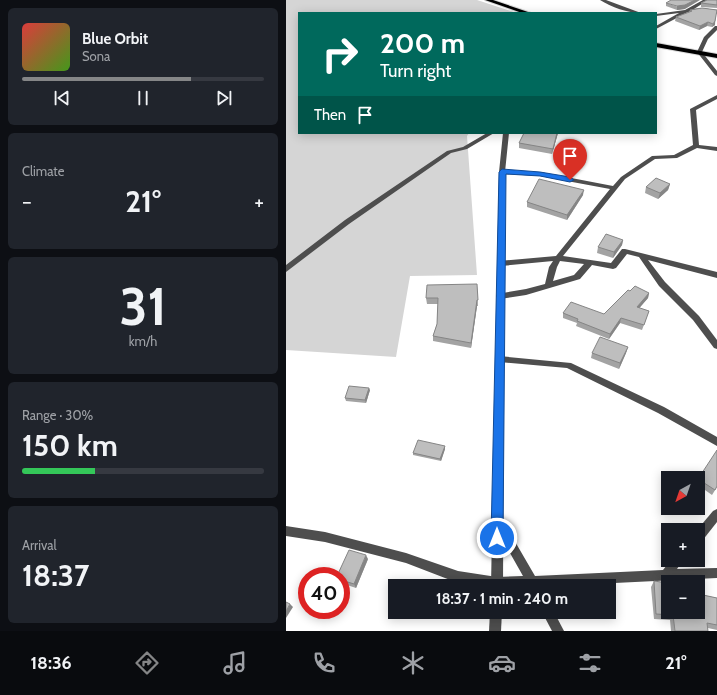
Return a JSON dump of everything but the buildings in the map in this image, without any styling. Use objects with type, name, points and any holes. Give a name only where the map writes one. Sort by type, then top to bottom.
[{"type":"main road","points":[[488,0],[525,12]]},
{"type":"main road","points":[[657,45],[717,56]]},
{"type":"street","points":[[602,0],[636,12]]},
{"type":"street","points":[[657,27],[706,0]]},
{"type":"street","points":[[657,16],[688,10],[701,9],[717,11]]},
{"type":"street","points":[[717,27],[706,38],[699,52],[717,74]]},
{"type":"street","points":[[696,146],[693,109],[717,97]]},
{"type":"street","points":[[286,269],[347,222],[436,160],[449,152],[466,148],[489,134]]},
{"type":"street","points":[[497,579],[502,172],[506,134]]},
{"type":"street","points":[[548,285],[553,267],[558,258],[587,220],[624,178],[654,158],[675,157],[696,146],[717,150]]},
{"type":"street","points":[[502,172],[540,174],[615,188]]},
{"type":"street","points":[[501,263],[558,258],[614,266],[625,251],[717,275]]},
{"type":"street","points":[[641,255],[662,284],[696,318],[717,346]]},
{"type":"street","points":[[500,296],[526,292],[577,277],[591,262]]},
{"type":"street","points":[[499,359],[568,365],[660,410],[717,442]]},
{"type":"street","points":[[705,529],[717,514]]},
{"type":"street","points":[[497,522],[530,579]]},
{"type":"street","points":[[286,531],[326,537],[406,558],[458,577],[469,579]]},
{"type":"street","points":[[666,575],[672,567]]},
{"type":"street","points":[[682,575],[717,573]]},
{"type":"street","points":[[616,579],[661,576]]},
{"type":"street","points":[[495,631],[496,619]]},
{"type":"street","points":[[552,619],[558,631]]},
{"type":"shaded area","points":[[286,0],[477,0],[514,12],[298,12],[298,134],[468,134],[467,136],[477,275],[410,276],[396,357],[286,350]]},
{"type":"route","points":[[497,538],[502,172],[540,174],[570,180]]}]
